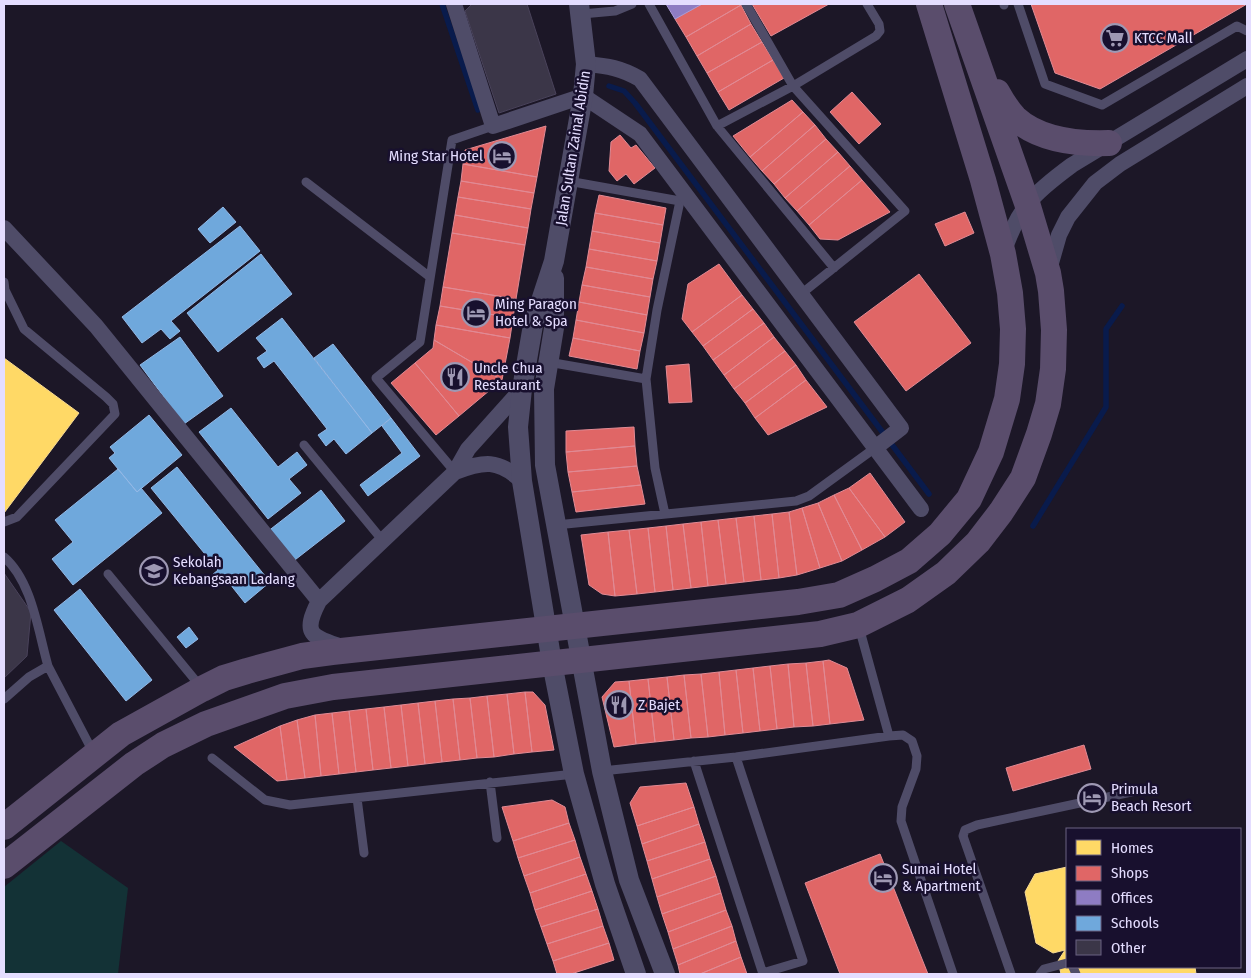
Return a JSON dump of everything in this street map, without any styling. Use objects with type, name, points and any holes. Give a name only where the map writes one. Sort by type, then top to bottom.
[{"type":"main road","points":[[4,827],[121,734],[202,688],[224,678],[302,656],[798,602],[840,595],[909,561],[940,534],[969,499],[991,452],[1007,400],[1012,364],[1013,329],[1010,293],[1003,254],[984,180],[929,4]]},
{"type":"main road","points":[[4,866],[134,764],[163,745],[206,724],[286,696],[333,686],[820,634],[858,624],[908,600],[946,573],[978,542],[1001,512],[1023,478],[1046,411],[1053,369],[1054,330],[1048,273],[1027,203],[957,4]]},
{"type":"main road","points":[[976,57],[1006,108],[1026,126],[1066,141],[1086,144],[1109,143]]},
{"type":"street","points":[[454,4],[493,126],[583,96],[640,134],[683,198],[921,509]]},
{"type":"street","name":"Jalan Sultan Zainal Abidin","points":[[554,262],[583,96],[586,64],[581,9]]},
{"type":"street","points":[[1003,254],[1014,226],[1027,203],[1050,181],[1072,165],[1247,58]]},
{"type":"street","points":[[586,64],[627,71],[640,79],[901,428],[875,448]]},
{"type":"street","points":[[1048,273],[1058,235],[1068,217],[1095,183],[1120,164],[1247,86]]},
{"type":"street","points":[[4,228],[96,326],[319,601]]},
{"type":"street","points":[[554,262],[554,328],[544,389],[545,465],[602,771],[629,880],[665,974]]},
{"type":"street","points":[[554,262],[533,325],[522,389],[518,428],[522,481],[552,663],[574,774],[605,884],[636,974]]},
{"type":"street","points":[[350,650],[320,640],[312,633],[310,622],[319,601],[456,472],[468,449],[522,389]]},
{"type":"street","points":[[456,472],[480,464],[496,464],[510,470],[522,481]]},
{"type":"lane","points":[[581,9],[615,10],[632,4]]},
{"type":"lane","points":[[649,4],[717,126],[834,268]]},
{"type":"lane","points":[[746,4],[793,86],[905,211],[801,294]]},
{"type":"lane","points":[[717,126],[793,86],[876,36],[880,31],[879,24],[868,4]]},
{"type":"lane","points":[[1018,4],[1045,84],[1102,105],[1238,26],[1247,31]]},
{"type":"lane","points":[[456,472],[376,378],[420,342],[452,140],[493,126]]},
{"type":"lane","points":[[568,181],[683,198],[657,310],[646,379],[655,468],[666,514]]},
{"type":"lane","points":[[306,182],[430,277]]},
{"type":"lane","points":[[4,282],[5,290],[24,329],[106,397],[113,404],[116,414],[17,517],[4,522]]},
{"type":"lane","points":[[548,362],[646,379]]},
{"type":"lane","points":[[304,445],[382,541]]},
{"type":"lane","points":[[556,524],[796,501],[809,496],[875,448]]},
{"type":"lane","points":[[4,557],[14,565],[22,578],[29,595],[48,666],[94,755]]},
{"type":"lane","points":[[108,574],[202,688]]},
{"type":"lane","points":[[858,624],[888,736]]},
{"type":"lane","points":[[4,699],[29,677],[48,666]]},
{"type":"lane","points":[[602,771],[736,757],[903,735],[912,741],[917,756],[916,769],[902,807],[901,821],[953,974]]},
{"type":"lane","points":[[694,761],[763,974],[802,961],[736,757]]},
{"type":"lane","points":[[212,758],[265,800],[290,804],[574,774]]},
{"type":"lane","points":[[490,782],[497,838]]},
{"type":"lane","points":[[1011,974],[962,836],[965,830],[978,825],[1150,788]]},
{"type":"lane","points":[[357,798],[364,854]]},
{"type":"lane","points":[[1040,974],[1044,969],[1066,964]]},
{"type":"green space","points":[[61,841],[128,888],[118,974],[4,974],[4,887]]},
{"type":"building: Homes","points":[[4,358],[79,413],[4,513]]},
{"type":"building: Homes","points":[[1066,867],[1066,968],[1195,968],[1196,974],[1061,974],[1058,961],[1065,950],[1053,953],[1036,943],[1025,892],[1035,874]]},
{"type":"building: Shops","points":[[702,4],[741,5],[686,37],[675,19]]},
{"type":"building: Shops","points":[[752,4],[829,4],[771,36]]},
{"type":"building: Shops","name":"KTCC Mall","points":[[1031,4],[1247,4],[1100,89],[1055,73]]},
{"type":"building: Shops","points":[[741,5],[751,24],[697,56],[686,37]]},
{"type":"building: Shops","points":[[751,24],[762,42],[707,73],[697,56]]},
{"type":"building: Shops","points":[[762,42],[773,60],[718,92],[707,73]]},
{"type":"building: Shops","points":[[773,60],[784,78],[729,110],[718,92]]},
{"type":"building: Shops","points":[[852,92],[881,124],[859,144],[830,112]]},
{"type":"building: Shops","points":[[792,100],[803,112],[750,157],[733,136]]},
{"type":"building: Shops","points":[[803,112],[815,125],[762,171],[750,157]]},
{"type":"building: Shops","points":[[815,125],[826,139],[774,184],[762,171]]},
{"type":"building: Shops","points":[[546,126],[537,177],[463,164],[465,150]]},
{"type":"building: Shops","points":[[620,135],[631,148],[636,145],[655,168],[634,184],[626,174],[617,181],[609,171],[611,142]]},
{"type":"building: Shops","points":[[826,139],[838,152],[785,198],[774,184]]},
{"type":"building: Shops","points":[[838,152],[850,166],[797,211],[785,198]]},
{"type":"building: Shops","points":[[463,164],[537,177],[534,193],[461,181]]},
{"type":"building: Shops","points":[[850,166],[862,180],[809,225],[797,211]]},
{"type":"building: Shops","points":[[862,180],[890,212],[838,240],[820,239],[809,225]]},
{"type":"building: Shops","points":[[461,181],[534,193],[531,209],[458,197]]},
{"type":"building: Shops","points":[[599,195],[666,208],[663,225],[595,213]]},
{"type":"building: Shops","points":[[458,197],[531,209],[528,228],[455,215]]},
{"type":"building: Shops","points":[[965,212],[974,233],[945,246],[935,224]]},
{"type":"building: Shops","points":[[595,213],[663,225],[660,243],[592,231]]},
{"type":"building: Shops","points":[[455,215],[528,228],[525,245],[452,233]]},
{"type":"building: Shops","points":[[592,231],[660,243],[657,261],[589,249]]},
{"type":"building: Shops","points":[[452,233],[525,245],[516,299],[443,287]]},
{"type":"building: Shops","points":[[589,249],[657,261],[653,279],[586,267]]},
{"type":"building: Shops","points":[[719,264],[742,295],[692,332],[682,319],[688,284]]},
{"type":"building: Shops","points":[[586,267],[653,279],[650,297],[582,285]]},
{"type":"building: Shops","points":[[919,274],[971,343],[906,391],[854,322]]},
{"type":"building: Shops","points":[[582,285],[650,297],[647,315],[579,302]]},
{"type":"building: Shops","points":[[443,287],[516,299],[513,318],[440,306]]},
{"type":"building: Shops","points":[[742,295],[753,309],[703,346],[692,332]]},
{"type":"building: Shops","points":[[579,302],[647,315],[644,333],[576,320]]},
{"type":"building: Shops","points":[[440,306],[513,318],[510,338],[436,325]]},
{"type":"building: Shops","points":[[753,309],[764,323],[713,360],[703,346]]},
{"type":"building: Shops","points":[[576,320],[644,333],[640,351],[573,338]]},
{"type":"building: Shops","points":[[764,323],[774,337],[724,375],[713,360]]},
{"type":"building: Shops","points":[[436,325],[510,338],[502,380],[434,340]]},
{"type":"building: Shops","points":[[774,337],[785,351],[734,389],[724,375]]},
{"type":"building: Shops","points":[[573,338],[640,351],[637,369],[569,356]]},
{"type":"building: Shops","points":[[434,340],[502,380],[459,416],[415,363],[433,348]]},
{"type":"building: Shops","points":[[785,351],[796,365],[745,403],[734,389]]},
{"type":"building: Shops","points":[[415,363],[459,416],[436,435],[391,383]]},
{"type":"building: Shops","points":[[689,364],[692,402],[669,403],[666,366]]},
{"type":"building: Shops","points":[[796,365],[806,380],[755,418],[745,403]]},
{"type":"building: Shops","points":[[806,380],[827,407],[768,435],[755,418]]},
{"type":"building: Shops","points":[[634,427],[635,446],[566,452],[566,431]]},
{"type":"building: Shops","points":[[635,446],[637,466],[568,472],[566,452]]},
{"type":"building: Shops","points":[[637,466],[641,485],[572,492],[568,472]]},
{"type":"building: Shops","points":[[870,473],[905,522],[885,537],[849,488]]},
{"type":"building: Shops","points":[[641,485],[645,504],[576,512],[572,492]]},
{"type":"building: Shops","points":[[849,488],[885,537],[862,550],[834,495]]},
{"type":"building: Shops","points":[[834,495],[862,550],[842,561],[818,503]]},
{"type":"building: Shops","points":[[818,503],[842,561],[820,568],[802,508]]},
{"type":"building: Shops","points":[[802,508],[820,568],[797,575],[789,512]]},
{"type":"building: Shops","points":[[789,512],[797,575],[779,578],[772,514]]},
{"type":"building: Shops","points":[[772,514],[779,578],[761,580],[754,516]]},
{"type":"building: Shops","points":[[754,516],[761,580],[744,582],[736,518]]},
{"type":"building: Shops","points":[[736,518],[744,582],[726,584],[718,520]]},
{"type":"building: Shops","points":[[718,520],[726,584],[708,586],[701,522]]},
{"type":"building: Shops","points":[[701,522],[708,586],[691,588],[683,524]]},
{"type":"building: Shops","points":[[683,524],[691,588],[673,590],[666,526]]},
{"type":"building: Shops","points":[[666,526],[673,590],[655,592],[648,528]]},
{"type":"building: Shops","points":[[648,528],[655,592],[637,594],[629,530]]},
{"type":"building: Shops","points":[[629,530],[637,594],[615,596],[608,532]]},
{"type":"building: Shops","points":[[608,532],[615,596],[602,594],[589,585],[581,535]]},
{"type":"building: Shops","points":[[829,660],[847,668],[864,720],[830,724],[823,661]]},
{"type":"building: Shops","points":[[823,661],[830,724],[813,726],[806,663]]},
{"type":"building: Shops","points":[[806,663],[813,726],[794,727],[788,664]]},
{"type":"building: Shops","points":[[788,664],[794,727],[777,729],[770,666]]},
{"type":"building: Shops","points":[[770,666],[777,729],[760,731],[753,668]]},
{"type":"building: Shops","points":[[753,668],[760,731],[743,733],[736,670]]},
{"type":"building: Shops","points":[[736,670],[743,733],[725,735],[719,672]]},
{"type":"building: Shops","points":[[719,672],[725,735],[708,737],[701,674]]},
{"type":"building: Shops","points":[[701,674],[708,737],[691,738],[684,675]]},
{"type":"building: Shops","points":[[684,675],[691,738],[674,740],[667,677]]},
{"type":"building: Shops","points":[[667,677],[674,740],[655,742],[648,679]]},
{"type":"building: Shops","points":[[648,679],[655,742],[636,744],[629,681]]},
{"type":"building: Shops","points":[[629,681],[636,744],[614,747],[602,697],[615,682]]},
{"type":"building: Shops","points":[[525,692],[532,752],[514,754],[507,694]]},
{"type":"building: Shops","points":[[525,692],[533,692],[545,705],[554,750],[532,752]]},
{"type":"building: Shops","points":[[507,694],[514,754],[494,757],[487,696]]},
{"type":"building: Shops","points":[[487,696],[494,757],[477,758],[470,698]]},
{"type":"building: Shops","points":[[470,698],[477,758],[460,760],[453,699]]},
{"type":"building: Shops","points":[[453,699],[460,760],[442,762],[435,701]]},
{"type":"building: Shops","points":[[435,701],[442,762],[425,764],[418,703]]},
{"type":"building: Shops","points":[[418,703],[425,764],[408,766],[401,705]]},
{"type":"building: Shops","points":[[401,705],[408,766],[391,768],[384,707]]},
{"type":"building: Shops","points":[[384,707],[391,768],[373,770],[366,709]]},
{"type":"building: Shops","points":[[366,709],[373,770],[356,772],[349,711]]},
{"type":"building: Shops","points":[[349,711],[356,772],[339,774],[332,713]]},
{"type":"building: Shops","points":[[332,713],[339,774],[321,776],[315,715]]},
{"type":"building: Shops","points":[[315,715],[321,776],[305,778],[297,720]]},
{"type":"building: Shops","points":[[297,720],[305,778],[287,780],[280,726]]},
{"type":"building: Shops","points":[[280,726],[287,780],[277,781],[234,747]]},
{"type":"building: Shops","points":[[1084,745],[1091,769],[1013,791],[1006,768]]},
{"type":"building: Shops","points":[[686,783],[694,807],[637,826],[630,803],[640,787]]},
{"type":"building: Shops","points":[[552,800],[565,807],[569,823],[513,841],[502,807]]},
{"type":"building: Shops","points":[[694,807],[699,824],[642,844],[637,826]]},
{"type":"building: Shops","points":[[569,823],[575,840],[518,858],[513,841]]},
{"type":"building: Shops","points":[[699,824],[705,842],[647,861],[642,844]]},
{"type":"building: Shops","points":[[575,840],[580,857],[524,876],[518,858]]},
{"type":"building: Shops","points":[[705,842],[710,859],[652,879],[647,861]]},
{"type":"building: Shops","points":[[880,854],[928,974],[840,974],[805,883]]},
{"type":"building: Shops","points":[[580,857],[586,874],[530,893],[524,876]]},
{"type":"building: Shops","points":[[710,859],[716,876],[657,897],[652,879]]},
{"type":"building: Shops","points":[[586,874],[592,891],[535,910],[530,893]]},
{"type":"building: Shops","points":[[716,876],[721,893],[662,914],[657,897]]},
{"type":"building: Shops","points":[[592,891],[598,909],[541,927],[535,910]]},
{"type":"building: Shops","points":[[721,893],[726,910],[668,932],[662,914]]},
{"type":"building: Shops","points":[[598,909],[603,926],[547,944],[541,927]]},
{"type":"building: Shops","points":[[726,910],[732,926],[673,949],[668,932]]},
{"type":"building: Shops","points":[[603,926],[609,943],[553,961],[547,944]]},
{"type":"building: Shops","points":[[732,926],[736,941],[678,965],[673,949]]},
{"type":"building: Shops","points":[[736,941],[741,957],[700,974],[680,974],[678,965]]},
{"type":"building: Shops","points":[[609,943],[614,960],[571,974],[557,974],[553,961]]},
{"type":"building: Shops","points":[[741,957],[747,974],[700,974]]},
{"type":"building: Offices","points":[[666,4],[702,4],[675,19]]},
{"type":"building: Schools","points":[[223,207],[236,222],[210,243],[198,229]]},
{"type":"building: Schools","points":[[240,226],[260,251],[171,321],[180,331],[170,339],[161,329],[142,343],[122,317]]},
{"type":"building: Schools","points":[[261,254],[292,294],[218,352],[187,313]]},
{"type":"building: Schools","points":[[282,318],[372,433],[346,454],[334,439],[326,446],[318,435],[327,429],[274,361],[264,368],[257,358],[267,351],[256,338]]},
{"type":"building: Schools","points":[[180,337],[223,396],[184,424],[140,365]]},
{"type":"building: Schools","points":[[333,344],[391,418],[372,433],[314,358]]},
{"type":"building: Schools","points":[[231,408],[278,467],[297,452],[307,465],[289,479],[301,493],[268,519],[199,432]]},
{"type":"building: Schools","points":[[149,415],[182,455],[137,492],[109,458],[115,453],[110,447]]},
{"type":"building: Schools","points":[[391,418],[420,456],[368,496],[360,485],[402,453],[382,426]]},
{"type":"building: Schools","points":[[177,467],[270,582],[245,603],[226,579],[213,589],[206,580],[218,570],[151,488]]},
{"type":"building: Schools","points":[[118,469],[137,492],[141,488],[162,513],[73,585],[52,559],[73,542],[55,520]]},
{"type":"building: Schools","points":[[321,490],[345,521],[291,563],[267,532]]},
{"type":"building: Schools","points":[[80,589],[152,680],[126,701],[54,610]]},
{"type":"building: Schools","points":[[189,627],[198,639],[186,648],[177,637]]},
{"type":"building: Other","points":[[472,4],[527,4],[556,94],[499,113],[465,11]]},
{"type":"building: Other","points":[[4,573],[31,612],[27,656],[4,678]]},
{"type":"waterway","points":[[442,4],[478,110]]},
{"type":"waterway","points":[[609,86],[624,91],[635,103],[929,494]]},
{"type":"waterway","points":[[1033,526],[1106,407],[1106,329],[1122,306]]},
{"type":"place","name":"KTCC Mall","points":[[1115,38]]},
{"type":"place","name":"Ming Star Hotel","points":[[502,156]]},
{"type":"place","name":"Ming Paragon Hotel & Spa","points":[[476,313]]},
{"type":"place","name":"Uncle Chua Restaurant","points":[[455,377]]},
{"type":"place","name":"Sekolah Kebangsaan Ladang","points":[[154,571]]},
{"type":"place","name":"Z Bajet","points":[[619,705]]},
{"type":"place","name":"Primula Beach Resort","points":[[1092,798]]},
{"type":"place","name":"Sumai Hotel & Apartment","points":[[883,878]]}]
